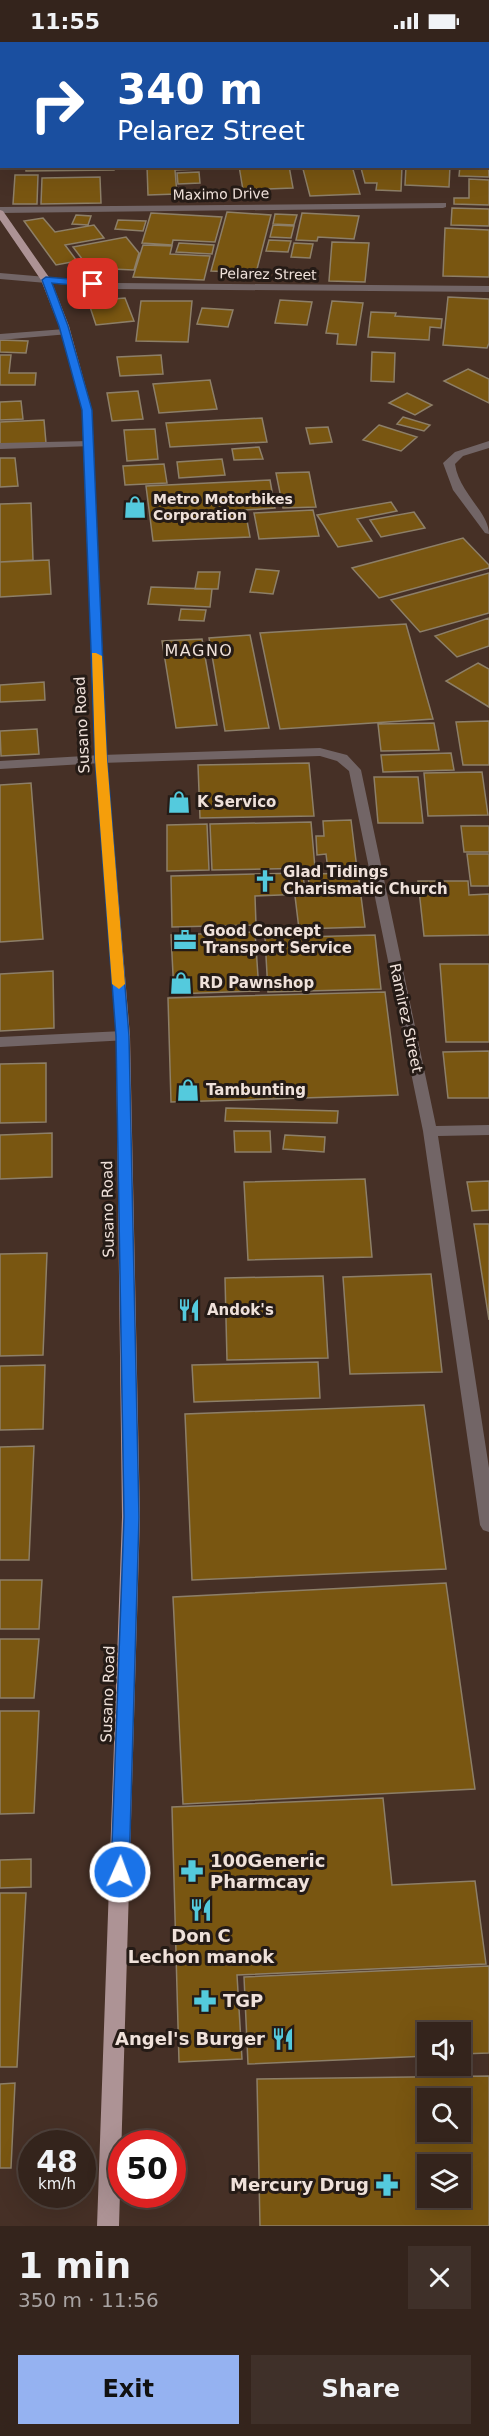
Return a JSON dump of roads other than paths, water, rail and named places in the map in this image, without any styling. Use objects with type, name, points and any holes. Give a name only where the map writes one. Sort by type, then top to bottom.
[{"type":"main road","name":"Susano Road","points":[[0,211],[46,280],[65,332],[87,410],[101,759],[123,1036],[131,1517],[108,2226]]},
{"type":"street","name":"Maximo Drive","points":[[0,211],[443,205]]},
{"type":"street","name":"Pelarez Street","points":[[0,276],[116,286],[489,290]]},
{"type":"street","points":[[0,337],[65,332]]},
{"type":"street","points":[[0,446],[89,444]]},
{"type":"street","points":[[489,444],[459,454],[449,463],[449,472],[454,483],[489,531]]},
{"type":"street","name":"Ramirez Street","points":[[0,765],[101,759],[320,752],[342,758],[355,770],[430,1131],[489,1525]]},
{"type":"street","points":[[0,1042],[123,1036]]},
{"type":"street","points":[[430,1131],[489,1130]]},
{"type":"place","name":"Metro Motorbikes Corporation","points":[[135,507]]},
{"type":"place","name":"K Servico","points":[[179,802]]},
{"type":"place","name":"Glad Tidings Charismatic Church","points":[[265,881]]},
{"type":"place","name":"Good Concept Transport Service","points":[[185,940]]},
{"type":"place","name":"RD Pawnshop","points":[[181,983]]},
{"type":"place","name":"Tambunting","points":[[188,1090]]},
{"type":"place","name":"Andok's","points":[[189,1310]]},
{"type":"place","name":"100Generic Pharmcay","points":[[192,1871]]},
{"type":"place","name":"Don C Lechon manok","points":[[201,1910]]},
{"type":"place","name":"TGP","points":[[205,2001]]},
{"type":"place","name":"Angel's Burger","points":[[283,2039]]},
{"type":"place","name":"Mercury Drug","points":[[387,2185]]},
{"type":"district","name":"MAGNO","points":[[199,650]]}]
